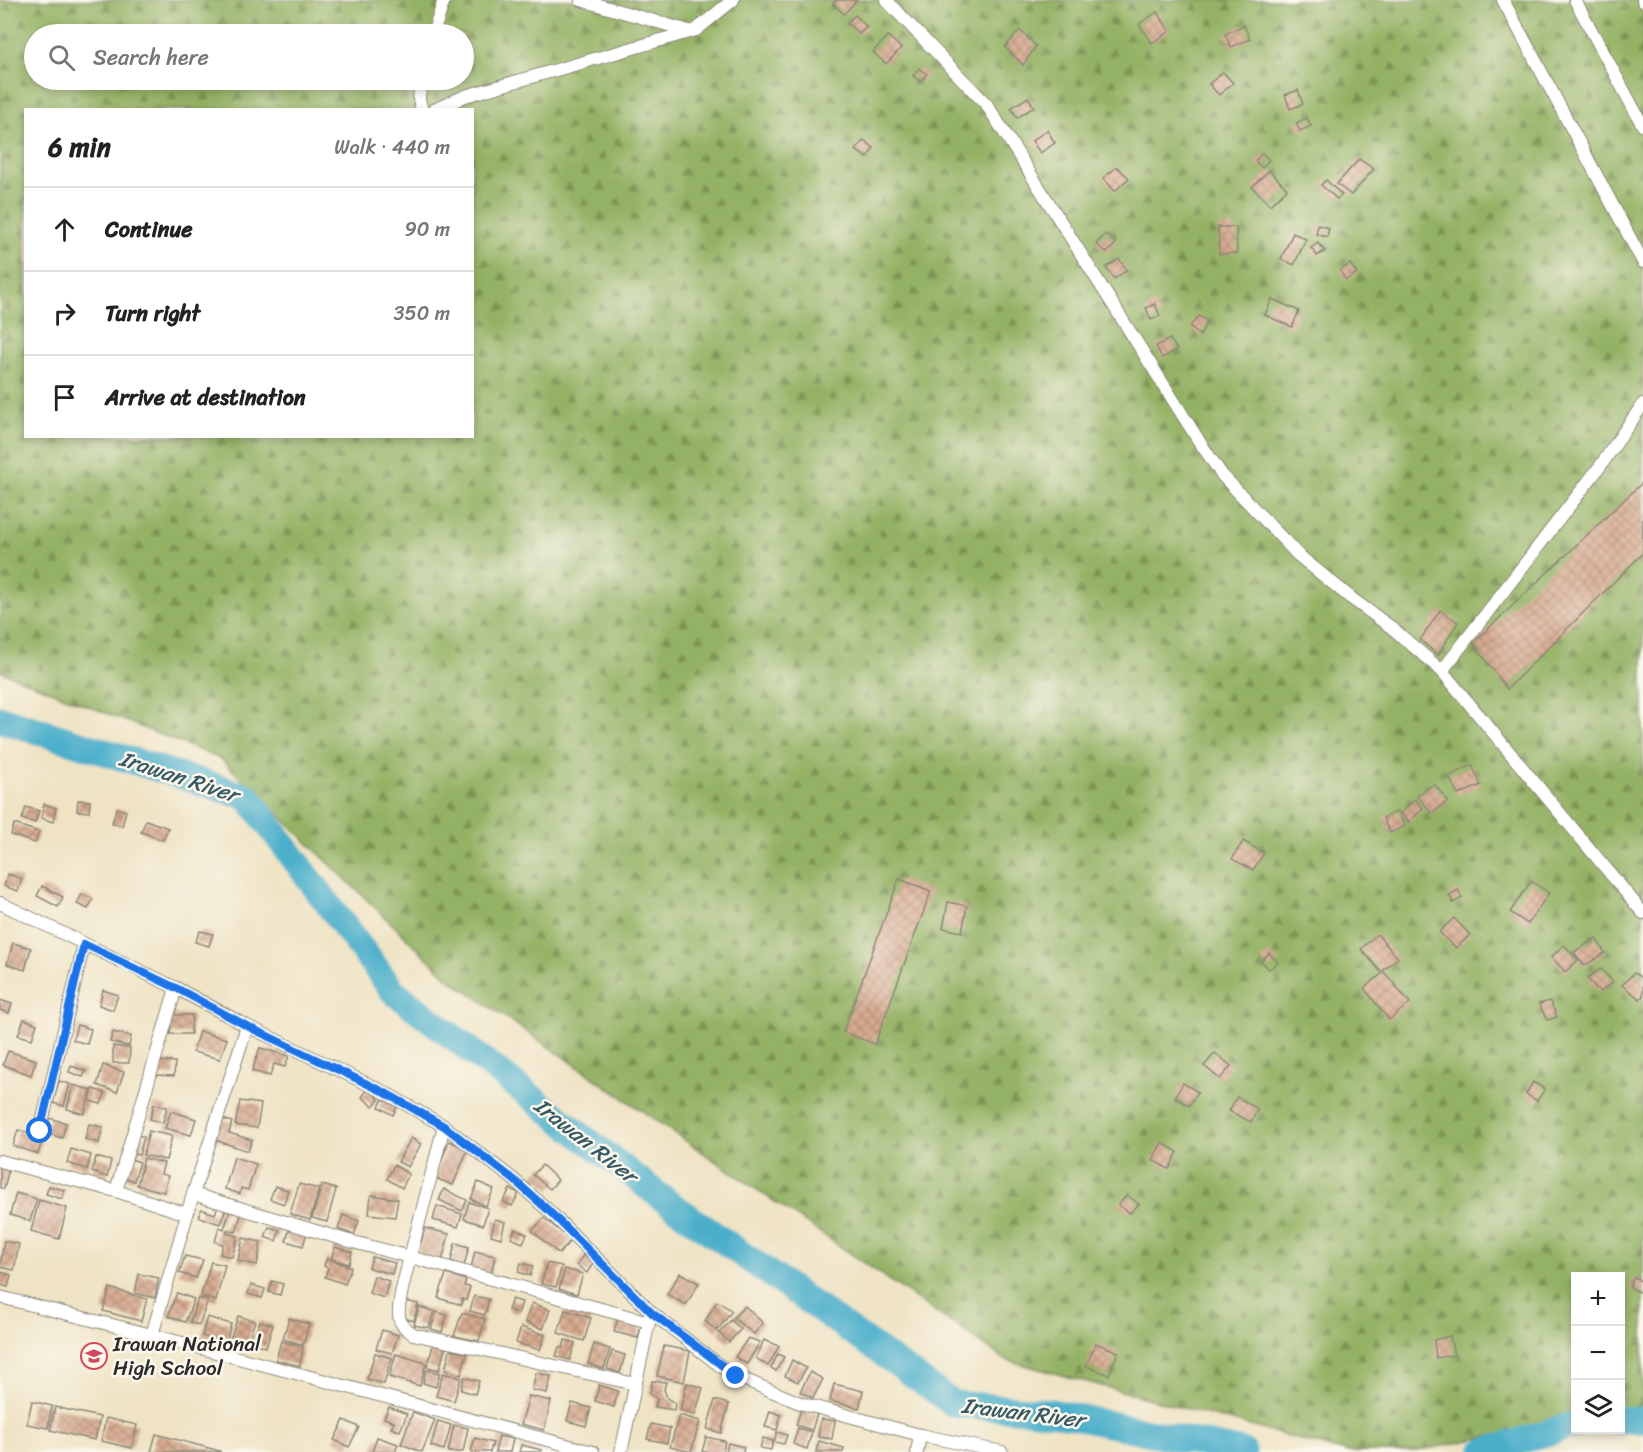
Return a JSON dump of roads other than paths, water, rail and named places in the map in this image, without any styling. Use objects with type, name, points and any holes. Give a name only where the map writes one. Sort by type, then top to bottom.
[{"type":"street","points":[[436,24],[444,0]]},
{"type":"street","points":[[581,0],[690,32]]},
{"type":"street","points":[[438,108],[465,96],[696,30],[733,0]]},
{"type":"street","points":[[886,0],[987,105],[1222,476],[1298,555],[1392,628],[1442,671],[1643,913]]},
{"type":"street","points":[[1503,0],[1643,262]]},
{"type":"street","points":[[1575,0],[1643,126]]},
{"type":"street","points":[[419,90],[421,108]]},
{"type":"street","points":[[1442,671],[1601,465],[1643,404]]},
{"type":"street","points":[[0,903],[382,1091],[444,1126],[513,1179],[548,1210],[650,1317],[736,1376],[800,1403],[920,1435],[1002,1452]]},
{"type":"street","points":[[40,1131],[84,944]]},
{"type":"street","points":[[116,1191],[176,988]]},
{"type":"street","points":[[152,1335],[192,1194],[247,1026]]},
{"type":"street","points":[[444,1126],[410,1257],[399,1308],[399,1320],[413,1334],[635,1384]]},
{"type":"street","points":[[0,1161],[116,1191],[187,1214]]},
{"type":"street","points":[[192,1194],[342,1239],[650,1317]]},
{"type":"street","points":[[0,1297],[593,1452]]},
{"type":"street","points":[[621,1452],[650,1317]]},
{"type":"street","points":[[916,1452],[920,1435]]},
{"type":"waterway","name":"Irawan River","points":[[0,719],[248,797],[393,991],[661,1197],[954,1404],[1051,1412],[1243,1452]]},
{"type":"waterway","name":"Irawan River","points":[[1625,1420],[1643,1420]]},
{"type":"waterway","name":"Irawan River","points":[[1484,1452],[1571,1426]]},
{"type":"place","name":"Irawan National High School","points":[[94,1356]]}]
